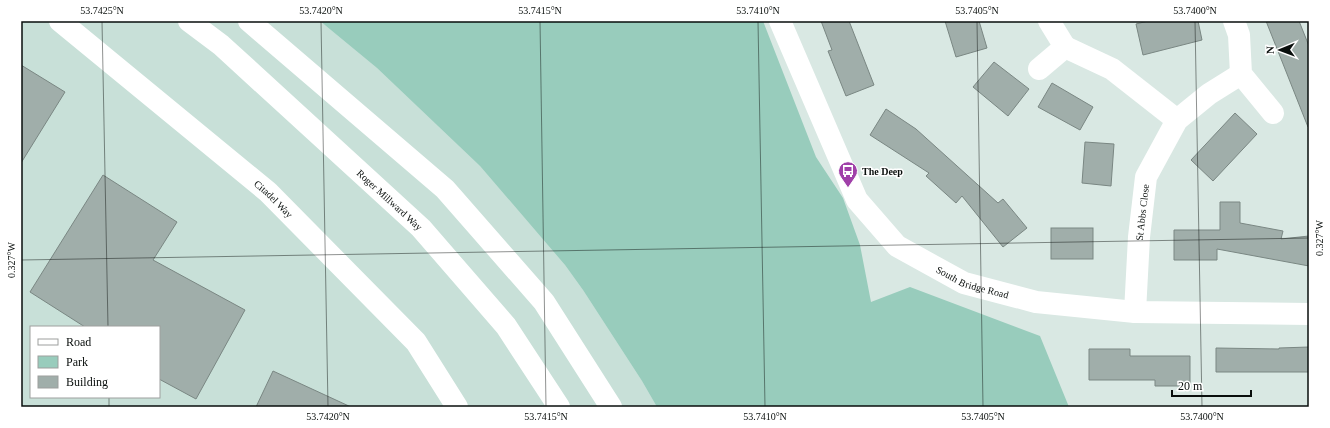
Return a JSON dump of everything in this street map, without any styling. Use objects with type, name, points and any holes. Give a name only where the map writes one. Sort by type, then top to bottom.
[{"type":"main road","name":"Citadel Way","points":[[60,21],[268,192],[416,342],[458,407]]},
{"type":"main road","name":"Roger Millward Way","points":[[189,21],[221,45],[421,228],[506,326],[559,407]]},
{"type":"main road","points":[[249,21],[445,189],[544,302],[610,404]]},
{"type":"main road","name":"South Bridge Road","points":[[780,21],[857,200],[897,246],[964,282],[1036,302],[1135,312],[1309,314]]},
{"type":"main road","points":[[1049,21],[1065,47],[1112,69],[1177,120]]},
{"type":"main road","points":[[1234,21],[1239,35],[1241,74],[1273,113]]},
{"type":"main road","points":[[1039,69],[1065,47]]},
{"type":"main road","name":"St Abbs Close","points":[[1135,312],[1139,237],[1146,177],[1177,120],[1209,94],[1241,74]]},
{"type":"shaded area","points":[[21,21],[320,21],[377,68],[480,166],[565,265],[642,381],[657,407],[21,407]]},
{"type":"green space","points":[[320,21],[763,21],[816,157],[843,198],[860,245],[871,302],[910,287],[1040,336],[1069,407],[657,407],[642,381],[565,265],[480,166],[377,68]]},
{"type":"building","points":[[821,21],[849,21],[874,85],[846,96],[828,51],[832,50]]},
{"type":"building","points":[[945,21],[979,21],[987,48],[956,57]]},
{"type":"building","points":[[1148,21],[1198,21],[1202,40],[1143,55],[1136,24]]},
{"type":"building","points":[[1266,21],[1299,21],[1309,46],[1308,127]]},
{"type":"building","points":[[994,62],[1029,89],[1008,116],[973,87]]},
{"type":"building","points":[[21,65],[65,92],[21,163]]},
{"type":"building","points":[[1052,83],[1093,107],[1080,130],[1038,107]]},
{"type":"building","points":[[886,109],[916,129],[998,203],[1003,199],[1027,228],[1003,247],[962,196],[956,203],[926,176],[929,173],[870,135]]},
{"type":"building","points":[[1235,113],[1257,134],[1213,181],[1191,160]]},
{"type":"building","points":[[1085,142],[1114,144],[1111,186],[1082,183]]},
{"type":"building","points":[[103,175],[177,222],[153,260],[245,310],[196,399],[160,380],[160,326],[83,326],[30,292]]},
{"type":"building","points":[[1220,202],[1240,202],[1240,223],[1283,231],[1281,239],[1309,236],[1309,266],[1217,249],[1217,260],[1174,260],[1174,230],[1220,230]]},
{"type":"building","points":[[1051,228],[1093,228],[1093,259],[1051,259]]},
{"type":"building","points":[[1309,347],[1309,372],[1216,372],[1216,348],[1279,349]]},
{"type":"building","points":[[1089,349],[1130,349],[1130,356],[1190,356],[1190,386],[1155,386],[1155,380],[1089,380]]},
{"type":"building","points":[[273,371],[351,407],[256,407]]},
{"type":"place","name":"The Deep","points":[[848,188]]}]
